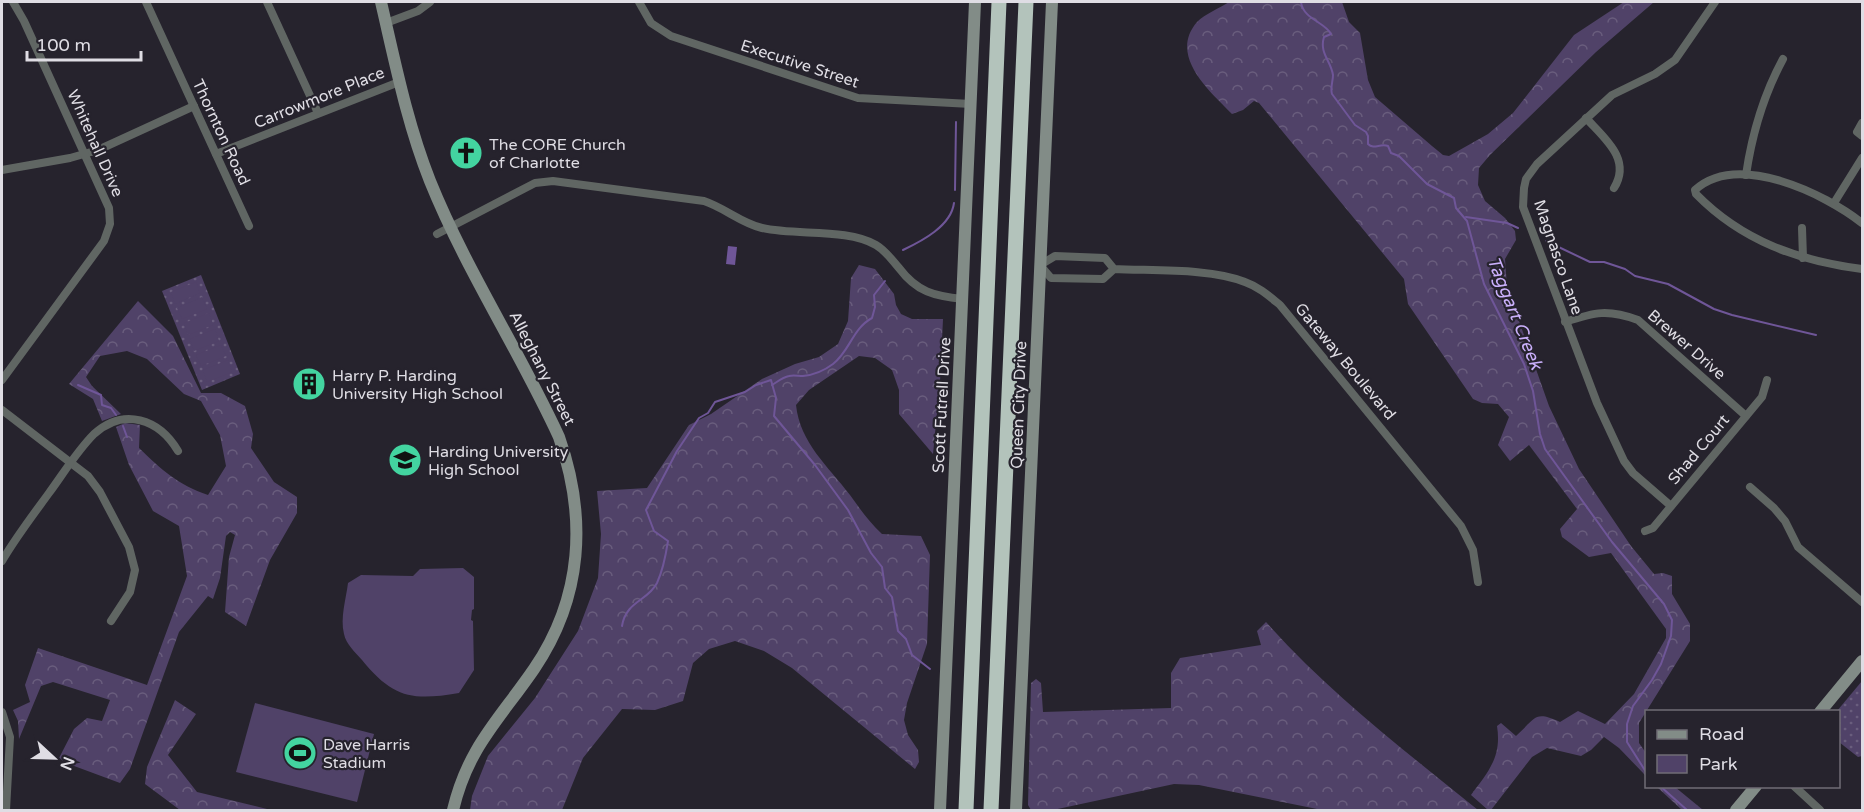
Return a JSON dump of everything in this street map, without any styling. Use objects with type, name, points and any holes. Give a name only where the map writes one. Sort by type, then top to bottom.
[{"type":"highway","points":[[966,810],[999,2]]},
{"type":"highway","points":[[991,810],[1026,2]]},
{"type":"street","name":"Whitehall Drive","points":[[2,380],[104,241],[110,224],[109,208],[24,21],[13,2]]},
{"type":"street","name":"Thornton Road","points":[[146,2],[249,226]]},
{"type":"street","points":[[267,2],[318,113]]},
{"type":"street","name":"Alleghany Street","points":[[381,2],[399,82],[420,156],[450,226],[559,437],[573,482],[577,536],[573,577],[565,608],[533,670],[477,746],[461,781],[453,810]]},
{"type":"street","points":[[386,23],[412,14],[430,2]]},
{"type":"street","name":"Executive Street","points":[[639,2],[651,23],[671,36],[858,98],[971,104]]},
{"type":"street","name":"Scott Futrell Drive","points":[[940,810],[975,2]]},
{"type":"street","name":"Queen City Drive","points":[[1017,810],[1052,2]]},
{"type":"street","name":"Magnasco Lane","points":[[1671,506],[1633,473],[1624,461],[1597,403],[1523,207],[1524,188],[1526,179],[1537,164],[1612,95],[1655,74],[1675,60],[1715,2]]},
{"type":"street","points":[[1746,175],[1761,104],[1783,59]]},
{"type":"street","name":"Carrowmore Place","points":[[216,154],[399,82]]},
{"type":"street","points":[[2,171],[84,154],[194,106]]},
{"type":"street","points":[[1586,118],[1618,155],[1621,167],[1614,188]]},
{"type":"street","points":[[1863,123],[1857,132],[1863,136]]},
{"type":"street","points":[[1834,202],[1863,158]]},
{"type":"street","points":[[1863,223],[1834,202],[1791,184],[1746,175],[1722,177],[1701,185],[1695,190],[1696,194],[1711,209],[1763,243],[1803,258],[1863,269]]},
{"type":"street","points":[[437,234],[535,183],[553,182],[704,201],[719,206],[740,220],[763,228],[866,240],[886,251],[915,286],[931,294],[963,299]]},
{"type":"street","points":[[1802,228],[1803,258]]},
{"type":"street","name":"Gateway Boulevard","points":[[1114,269],[1105,258],[1055,256],[1040,265],[1051,278],[1103,279],[1114,269],[1225,275],[1260,289],[1280,305],[1461,526],[1473,550],[1478,582]]},
{"type":"street","name":"Brewer Drive","points":[[1566,322],[1603,312],[1625,315],[1638,320],[1746,416]]},
{"type":"street","name":"Shad Court","points":[[1645,531],[1653,528],[1762,397],[1767,380]]},
{"type":"street","points":[[2,410],[88,477],[100,492],[129,547],[134,562],[134,578],[130,592],[111,621]]},
{"type":"street","points":[[2,561],[71,463],[95,434],[116,421],[144,421],[158,427],[168,436],[178,452]]},
{"type":"street","points":[[1750,487],[1785,521],[1798,547],[1863,602]]},
{"type":"street","points":[[1821,710],[1863,661]]},
{"type":"street","points":[[2,712],[9,737],[6,810]]},
{"type":"street","points":[[1736,810],[1754,788]]},
{"type":"street","points":[[1796,788],[1820,810]]},
{"type":"green space","points":[[1229,2],[1342,2],[1349,22],[1360,33],[1368,80],[1375,97],[1443,155],[1449,156],[1488,134],[1513,113],[1574,35],[1624,2],[1654,2],[1596,52],[1490,155],[1479,168],[1478,185],[1485,201],[1505,218],[1515,231],[1516,240],[1505,259],[1507,287],[1549,406],[1579,469],[1631,546],[1654,574],[1663,573],[1672,576],[1672,594],[1690,624],[1690,641],[1639,723],[1639,743],[1645,752],[1645,775],[1619,748],[1604,737],[1581,756],[1547,748],[1532,757],[1491,810],[1471,795],[1492,764],[1497,747],[1497,726],[1501,723],[1516,736],[1532,720],[1540,716],[1560,722],[1578,711],[1605,724],[1634,694],[1666,638],[1666,629],[1611,553],[1589,557],[1562,537],[1560,529],[1577,509],[1529,445],[1510,461],[1498,445],[1509,417],[1498,404],[1482,403],[1473,399],[1408,304],[1404,279],[1259,103],[1254,101],[1243,110],[1232,114],[1195,72],[1187,47],[1189,35],[1197,22]]},
{"type":"green space","points":[[859,265],[875,269],[894,294],[901,314],[912,319],[943,319],[933,454],[899,414],[899,390],[892,370],[875,358],[859,356],[809,390],[796,405],[809,443],[873,525],[882,534],[921,536],[930,555],[927,644],[907,703],[904,720],[908,735],[918,750],[919,762],[915,769],[792,668],[764,651],[735,641],[709,649],[693,663],[683,701],[655,710],[622,709],[583,758],[562,810],[470,810],[472,796],[488,756],[535,698],[578,631],[598,578],[601,534],[597,491],[647,488],[689,425],[711,414],[762,379],[795,364],[819,357],[838,344],[848,321],[851,278]]},
{"type":"green space","points":[[201,275],[240,374],[202,390],[162,291]]},
{"type":"green space","points":[[196,282],[200,293],[175,304],[171,292]]},
{"type":"green space","points":[[202,297],[207,309],[182,319],[177,308]]},
{"type":"green space","points":[[138,301],[173,336],[201,393],[221,393],[245,406],[253,434],[251,448],[274,482],[297,497],[297,513],[270,560],[246,626],[225,612],[229,557],[235,535],[230,532],[226,536],[220,578],[213,599],[208,596],[179,632],[130,769],[120,783],[58,760],[74,729],[87,718],[102,721],[110,700],[53,682],[41,686],[19,739],[18,721],[13,710],[30,702],[25,685],[38,648],[147,685],[187,576],[179,526],[153,511],[129,465],[116,427],[125,423],[140,425],[139,448],[171,476],[188,487],[208,495],[226,466],[220,435],[201,401],[184,394],[147,359],[127,351],[100,356],[86,377],[92,386],[121,414],[102,421],[93,399],[69,384]]},
{"type":"green space","points":[[209,313],[213,325],[188,335],[184,323]]},
{"type":"green space","points":[[215,329],[219,341],[194,351],[190,339]]},
{"type":"green space","points":[[221,345],[226,356],[201,366],[196,355]]},
{"type":"green space","points":[[228,360],[232,372],[207,382],[203,370]]},
{"type":"green space","points":[[463,568],[474,577],[474,609],[471,620],[473,621],[474,670],[459,693],[428,697],[404,694],[394,689],[373,673],[345,638],[343,615],[348,583],[361,575],[413,576],[420,569]]},
{"type":"green space","points":[[1266,622],[1342,697],[1478,810],[1322,810],[1199,785],[1174,784],[1053,810],[1031,810],[1028,805],[1031,683],[1036,679],[1041,683],[1043,712],[1171,708],[1171,673],[1180,658],[1261,645],[1257,631]]},
{"type":"green space","points":[[1862,681],[1862,756],[1858,757],[1840,743],[1840,710],[1838,710]]},
{"type":"green space","points":[[175,700],[196,714],[168,755],[197,792],[271,810],[180,810],[145,784],[147,767]]},
{"type":"green space","points":[[255,703],[374,734],[357,802],[236,772]]},
{"type":"green space","points":[[1658,788],[1676,788],[1703,810],[1682,810]]},
{"type":"shaded area","points":[[728,246],[737,247],[735,265],[726,264]]},
{"type":"waterway","name":"Taggart Creek","points":[[1301,2],[1306,12],[1331,34],[1324,37],[1323,48],[1333,75],[1332,94],[1355,125],[1366,132],[1368,144],[1388,146],[1391,153],[1399,156],[1427,184],[1454,198],[1456,208],[1467,221],[1484,284],[1524,364],[1533,391],[1540,434],[1545,449],[1612,542],[1664,604],[1672,620],[1671,636],[1661,664],[1633,706],[1627,724],[1627,742],[1645,770]]},
{"type":"waterway","points":[[955,190],[956,122]]},
{"type":"waterway","points":[[903,250],[942,226],[952,211],[954,203]]},
{"type":"waterway","points":[[1466,217],[1507,223],[1518,228]]},
{"type":"waterway","points":[[1546,241],[1590,262],[1604,262],[1625,269],[1635,276],[1668,284],[1714,309],[1816,335]]},
{"type":"waterway","points":[[772,385],[782,378],[819,372],[839,359],[855,334],[872,318],[875,307],[874,295],[885,281]]},
{"type":"waterway","points":[[622,626],[628,611],[653,589],[661,573],[668,541],[654,531],[646,510],[677,451],[699,418],[708,413],[715,402],[771,380],[776,398],[774,416],[815,465],[848,510],[871,553],[882,567],[885,588],[892,597],[898,631],[906,639],[912,655],[930,669]]},
{"type":"waterway","points":[[78,385],[101,395],[102,405],[111,408],[116,415]]},
{"type":"waterway","points":[[123,426],[127,437]]},
{"type":"waterway","name":"Taggart Creek","points":[[1662,788],[1687,810]]},
{"type":"place","name":"The CORE Church of Charlotte","points":[[466,153]]},
{"type":"place","name":"Harry P. Harding University High School","points":[[309,384]]},
{"type":"place","name":"Harding University High School","points":[[405,460]]},
{"type":"place","name":"Dave Harris Stadium","points":[[300,753]]}]
